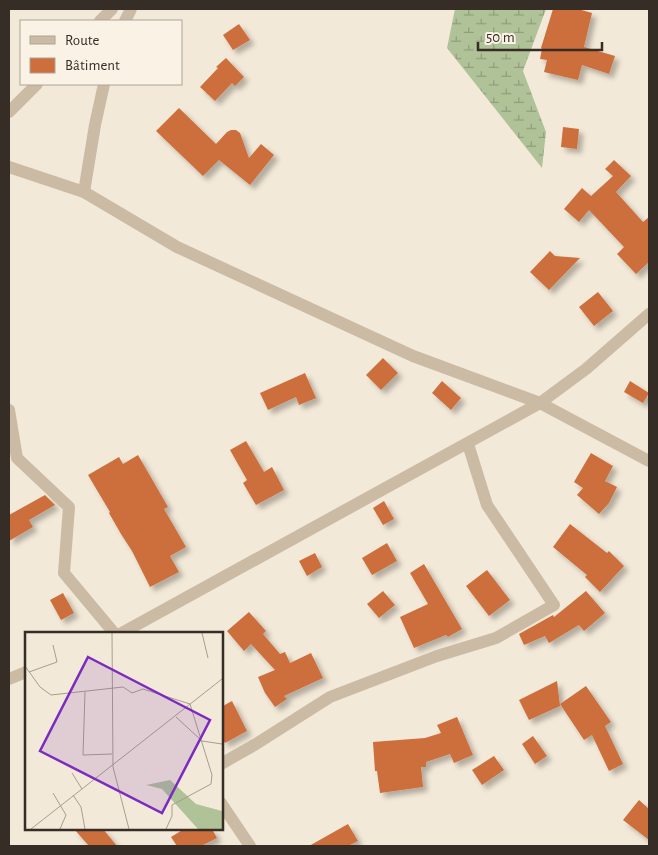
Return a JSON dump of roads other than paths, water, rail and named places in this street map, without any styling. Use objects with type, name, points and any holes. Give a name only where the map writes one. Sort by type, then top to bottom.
[{"type":"street","points":[[101,20],[112,9]]},
{"type":"street","points":[[9,112],[36,85]]},
{"type":"street","points":[[84,192],[104,85]]},
{"type":"street","points":[[9,167],[84,192],[178,247],[413,356],[540,403],[649,461]]},
{"type":"street","points":[[124,632],[540,403],[586,369],[649,314]]},
{"type":"street","points":[[9,410],[17,458],[69,507],[64,573],[113,632]]},
{"type":"street","points":[[222,763],[330,697],[437,656],[496,638],[554,605],[487,505],[468,444]]},
{"type":"street","points":[[9,679],[25,672]]},
{"type":"street","points":[[222,804],[250,846]]}]
